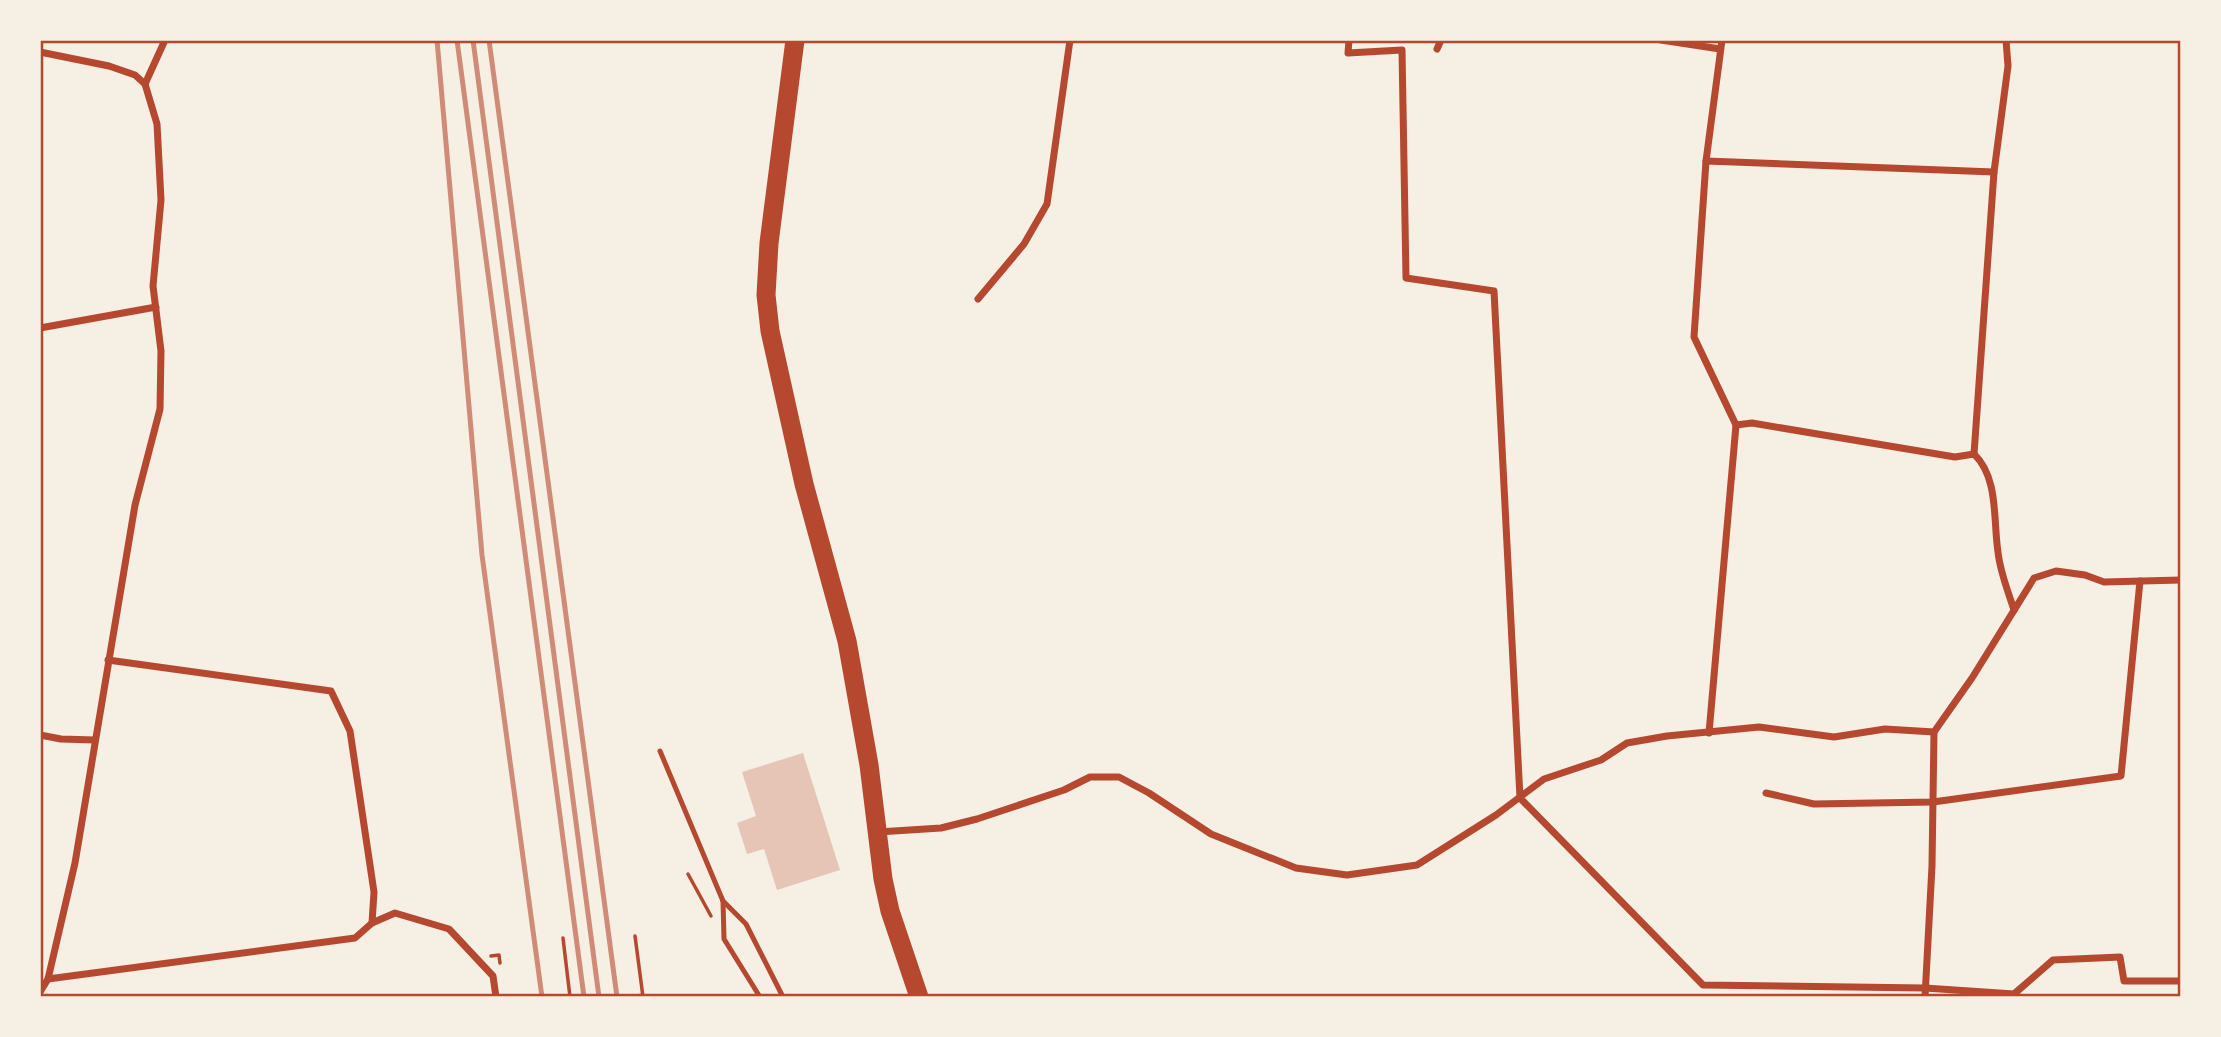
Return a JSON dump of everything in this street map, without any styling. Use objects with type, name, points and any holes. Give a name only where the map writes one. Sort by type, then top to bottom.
[{"type":"highway","points":[[795,40],[769,243],[766,295],[770,331],[804,484],[847,641],[869,765],[883,879],[890,911],[919,997]]},
{"type":"street","points":[[145,84],[165,40]]},
{"type":"street","points":[[978,299],[1024,244],[1047,204],[1070,40]]},
{"type":"street","points":[[1349,40],[1348,53],[1402,50],[1406,278],[1494,291],[1520,798],[1703,985],[2014,994],[2053,960],[2120,957],[2124,981],[2181,981]]},
{"type":"street","points":[[1437,49],[1441,40]]},
{"type":"street","points":[[1661,40],[1720,49]]},
{"type":"street","points":[[1709,733],[1736,425],[1694,337],[1706,161],[1722,40]]},
{"type":"street","points":[[1974,454],[1994,172],[2008,66],[2006,40]]},
{"type":"street","points":[[40,52],[109,66],[135,75],[145,84],[157,124],[161,200],[153,286],[161,351],[160,410],[135,505],[75,863],[43,993]]},
{"type":"street","points":[[1706,161],[1994,172]]},
{"type":"street","points":[[40,328],[156,307]]},
{"type":"street","points":[[1736,425],[1752,423],[1955,457],[1974,454]]},
{"type":"street","points":[[1974,454],[1982,461],[1992,488],[1998,555],[2014,610]]},
{"type":"street","points":[[1925,993],[1934,732],[2034,578],[2056,571],[2085,575],[2104,582],[2181,580]]},
{"type":"street","points":[[1766,793],[1814,804],[1933,802],[2121,776],[2140,581]]},
{"type":"street","points":[[108,660],[331,691],[350,731],[374,891],[372,923]]},
{"type":"street","points":[[877,832],[941,828],[1064,790],[1090,777],[1119,777],[1149,793],[1211,834],[1296,868],[1347,874],[1417,865],[1463,837],[1545,779],[1601,760],[1627,743],[1667,736],[1759,727],[1835,737],[1885,729],[1934,732]]},
{"type":"street","points":[[40,735],[95,740]]},
{"type":"street","points":[[48,979],[355,938],[372,923],[395,913],[449,929],[494,976],[496,997]]},
{"type":"lane","points":[[660,751],[723,901],[746,925],[783,997]]},
{"type":"lane","points":[[723,901],[724,939],[760,997]]},
{"type":"path","points":[[688,874],[724,939]]},
{"type":"path","points":[[631,997],[643,996],[635,936]]},
{"type":"path","points":[[563,939],[570,997]]},
{"type":"building","points":[[803,753],[840,870],[777,890],[764,849],[747,854],[737,823],[756,816],[742,772]]},
{"type":"railway","points":[[437,40],[482,555],[542,997]]},
{"type":"railway","points":[[457,40],[584,997]]},
{"type":"railway","points":[[473,40],[599,997]]},
{"type":"railway","points":[[489,40],[617,997]]}]
